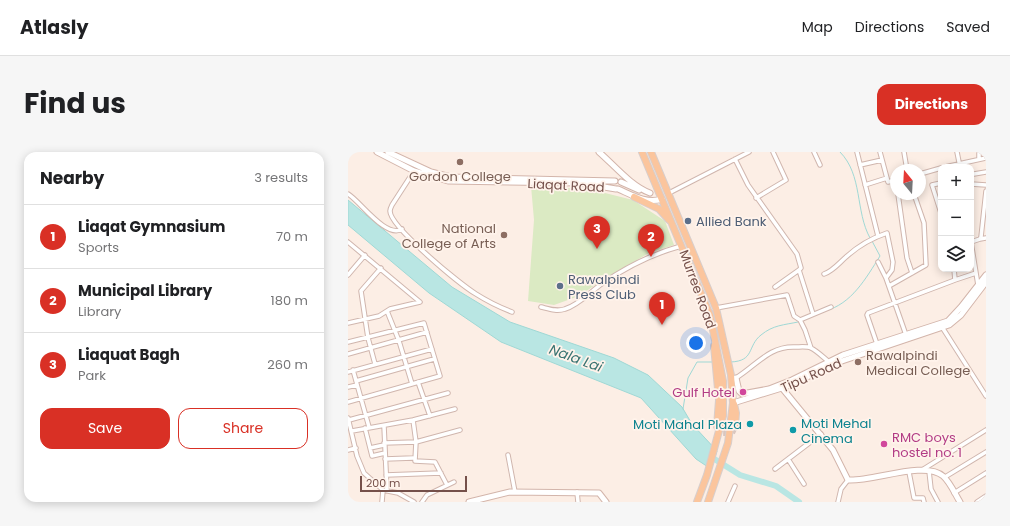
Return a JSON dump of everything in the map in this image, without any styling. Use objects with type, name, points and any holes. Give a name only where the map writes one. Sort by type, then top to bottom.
[{"type":"main road","name":"Liaqat Road","points":[[378,152],[414,171],[448,181],[580,183],[617,189],[634,197],[647,200],[662,199]]},
{"type":"main road","name":"Liaqat Road","points":[[388,152],[431,172],[451,177],[618,181],[650,193]]},
{"type":"main road","points":[[595,152],[617,173],[618,181],[622,185],[617,189]]},
{"type":"main road","points":[[599,152],[643,190],[650,193],[655,187],[649,169]]},
{"type":"main road","name":"Murree Road","points":[[642,152],[710,315],[718,368],[723,381],[723,416],[707,476],[697,502]]},
{"type":"main road","name":"Murree Road","points":[[651,152],[716,308],[732,367],[733,403],[726,446],[709,500]]},
{"type":"main road","points":[[618,181],[622,177],[621,172]]},
{"type":"main road","points":[[634,197],[659,209],[674,226]]},
{"type":"main road","points":[[732,367],[739,391],[742,394],[748,394],[792,380],[828,361],[948,321],[961,308],[986,275]]},
{"type":"main road","name":"Tipu Road","points":[[733,403],[782,388],[842,361],[942,328],[955,321],[986,282]]},
{"type":"main road","points":[[717,426],[719,400],[718,368]]},
{"type":"main road","points":[[782,388],[833,450],[848,480],[909,472],[936,471],[945,477],[960,502]]},
{"type":"main road","points":[[733,403],[736,413],[735,427]]},
{"type":"main road","points":[[469,502],[515,492],[599,493],[606,502]]},
{"type":"main road","points":[[700,494],[709,500]]},
{"type":"street","points":[[669,193],[748,152]]},
{"type":"street","points":[[756,198],[786,180],[773,152]]},
{"type":"street","points":[[814,152],[820,165]]},
{"type":"street","points":[[857,152],[878,236]]},
{"type":"street","points":[[880,152],[888,182],[890,182]]},
{"type":"street","points":[[904,152],[906,164]]},
{"type":"street","points":[[957,152],[959,164]]},
{"type":"street","points":[[979,152],[980,159]]},
{"type":"street","points":[[962,164],[986,158]]},
{"type":"street","points":[[735,159],[756,198],[797,254],[801,268],[799,270],[813,314]]},
{"type":"street","points":[[860,165],[882,160]]},
{"type":"street","points":[[926,172],[938,169]]},
{"type":"street","points":[[414,171],[390,211],[402,230],[427,255],[458,282],[495,305],[512,312]]},
{"type":"street","points":[[974,174],[986,172]]},
{"type":"street","points":[[866,184],[887,178]]},
{"type":"street","points":[[938,184],[932,185],[938,204]]},
{"type":"street","points":[[974,184],[986,185]]},
{"type":"street","points":[[980,239],[985,217],[986,191]]},
{"type":"street","points":[[348,194],[385,227],[394,231],[402,230]]},
{"type":"street","points":[[899,200],[908,258],[912,273]]},
{"type":"street","points":[[889,286],[925,266],[926,263],[924,223],[916,200]]},
{"type":"street","points":[[824,274],[830,272],[848,255],[869,240],[887,234],[891,253],[892,270],[886,278]]},
{"type":"street","points":[[974,241],[986,238]]},
{"type":"street","points":[[348,242],[420,302],[387,311],[379,316],[348,323]]},
{"type":"street","points":[[541,307],[558,311],[569,308],[602,283],[636,262],[651,255],[682,246]]},
{"type":"street","points":[[348,276],[365,255]]},
{"type":"street","points":[[974,261],[978,285]]},
{"type":"street","points":[[878,262],[886,278],[906,335]]},
{"type":"street","points":[[375,364],[368,338],[361,292],[381,268]]},
{"type":"street","points":[[775,286],[799,270]]},
{"type":"street","points":[[954,272],[955,280]]},
{"type":"street","points":[[877,344],[867,314],[976,273]]},
{"type":"street","points":[[716,308],[787,295],[794,316],[800,320],[811,348],[828,361]]},
{"type":"street","points":[[800,320],[830,307]]},
{"type":"street","points":[[387,311],[396,331],[412,384]]},
{"type":"street","points":[[348,342],[424,323],[440,376],[348,402]]},
{"type":"street","points":[[942,328],[986,396]]},
{"type":"street","points":[[348,354],[427,332]]},
{"type":"street","points":[[736,378],[748,370],[760,358],[773,350],[785,346],[811,348]]},
{"type":"street","points":[[348,371],[432,349]]},
{"type":"street","points":[[348,387],[356,383],[434,359]]},
{"type":"street","points":[[353,370],[366,416],[372,457],[385,452]]},
{"type":"street","points":[[418,382],[430,416]]},
{"type":"street","points":[[414,502],[398,492],[383,490],[364,473],[357,456],[348,419],[366,416],[448,393]]},
{"type":"street","points":[[352,431],[384,424],[384,426],[455,410]]},
{"type":"street","points":[[413,420],[416,442],[414,461],[435,462],[447,485]]},
{"type":"street","points":[[384,426],[387,491]]},
{"type":"street","points":[[370,448],[384,444],[416,442],[460,430]]},
{"type":"street","points":[[921,471],[986,430]]},
{"type":"street","points":[[775,469],[821,434]]},
{"type":"street","points":[[348,450],[356,448]]},
{"type":"street","points":[[945,477],[986,452]]},
{"type":"street","points":[[508,455],[515,492]]},
{"type":"street","points":[[385,459],[413,458]]},
{"type":"street","points":[[788,459],[804,484]]},
{"type":"street","points":[[929,471],[931,489],[938,502]]},
{"type":"street","points":[[909,472],[914,498],[923,498],[924,502]]},
{"type":"street","points":[[386,475],[441,473]]},
{"type":"street","points":[[954,493],[986,473]]},
{"type":"street","points":[[838,502],[841,489],[848,480]]},
{"type":"street","points":[[422,502],[427,495],[454,482]]},
{"type":"street","points":[[728,502],[735,486]]},
{"type":"street","points":[[382,502],[383,490]]},
{"type":"street","points":[[577,492],[578,502]]},
{"type":"street","points":[[977,502],[986,496]]},
{"type":"green space","points":[[531,186],[589,189],[633,200],[665,221],[674,245],[649,253],[604,279],[579,296],[554,305],[528,301],[534,220]]},
{"type":"water","points":[[348,200],[452,287],[510,322],[614,358],[648,375],[682,407],[692,424],[717,451],[711,469],[696,459],[641,398],[501,342],[429,293],[348,225]]},
{"type":"waterway","points":[[840,152],[847,161],[856,182],[862,216],[870,238]]},
{"type":"waterway","points":[[825,311],[835,308],[843,303],[864,281],[880,256],[872,241]]},
{"type":"waterway","points":[[731,362],[744,359],[750,352],[757,339],[770,329],[798,322]]},
{"type":"waterway","points":[[683,409],[688,378],[697,362],[713,362]]},
{"type":"waterway","name":"Nala Lai","points":[[708,455],[740,475],[776,486],[799,502]]},
{"type":"tunnel","points":[[717,428],[720,433],[732,433],[735,427]]},
{"type":"place","name":"Gordon College","points":[[460,162]]},
{"type":"place","name":"Allied Bank","points":[[688,221]]},
{"type":"place","name":"National College of Arts","points":[[504,235]]},
{"type":"place","name":"Liaquat Bagh","points":[[597,249]]},
{"type":"place","name":"Municipal Library","points":[[651,257]]},
{"type":"place","name":"Rawalpindi Press Club","points":[[560,286]]},
{"type":"place","name":"Liaqat Gymnasium","points":[[662,325]]},
{"type":"place","name":"Rawalpindi Medical College","points":[[858,362]]},
{"type":"place","name":"Gulf Hotel","points":[[743,392]]},
{"type":"place","name":"Moti Mahal Plaza","points":[[750,424]]},
{"type":"place","name":"Moti Mehal Cinema","points":[[793,430]]},
{"type":"place","name":"RMC boys hostel no. 1","points":[[884,444]]}]
